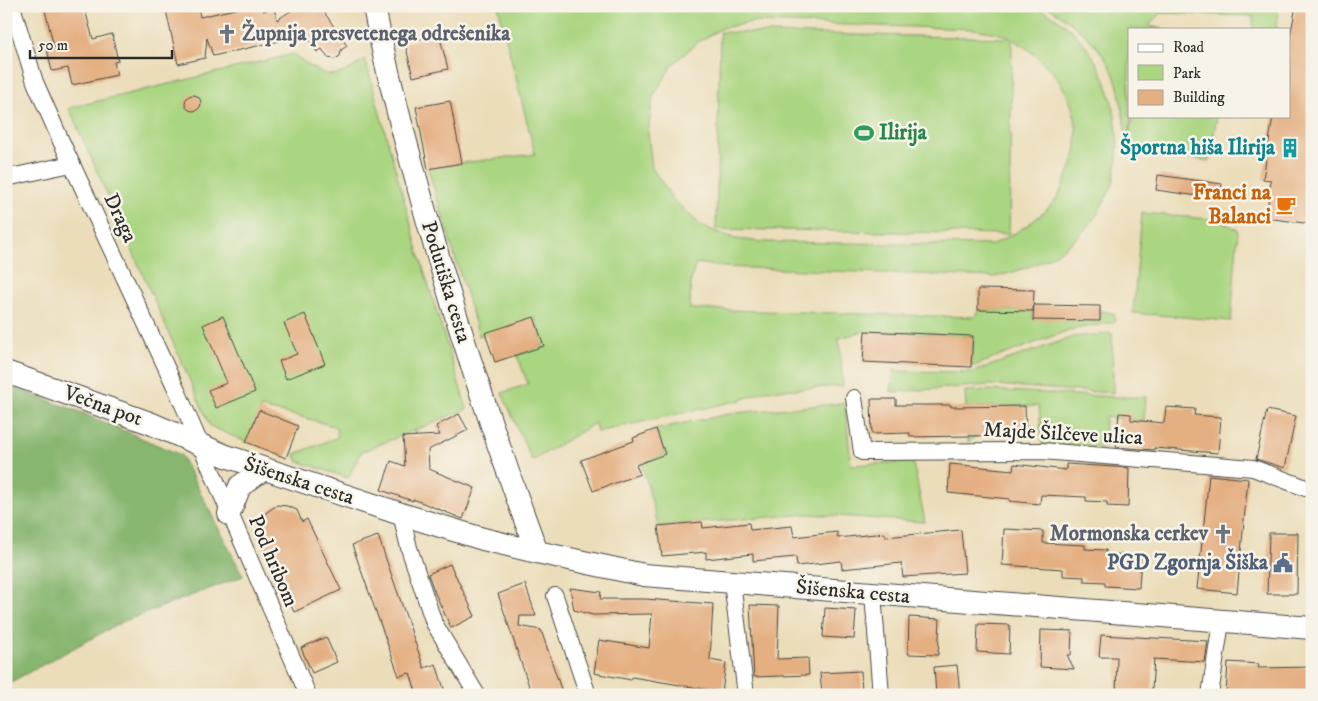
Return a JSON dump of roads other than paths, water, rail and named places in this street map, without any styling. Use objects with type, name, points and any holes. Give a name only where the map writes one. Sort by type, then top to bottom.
[{"type":"main road","name":"Podutiška cesta","points":[[374,6],[386,68],[436,256],[513,488],[537,552]]},
{"type":"main road","name":"Večna pot","points":[[6,372],[150,423],[199,444]]},
{"type":"main road","name":"Šišenska cesta","points":[[199,444],[226,456],[401,514],[537,552],[644,575],[1312,628]]},
{"type":"main road","points":[[229,514],[240,486],[264,469]]},
{"type":"street","name":"Draga","points":[[12,17],[35,82],[71,164],[179,395],[199,444]]},
{"type":"street","points":[[6,178],[71,164]]},
{"type":"street","name":"Majde Šilčeve ulica","points":[[854,398],[862,452],[1042,451],[1080,454],[1253,468],[1306,488],[1312,488]]},
{"type":"street","name":"Pod hribom","points":[[199,444],[308,695]]},
{"type":"street","points":[[401,514],[409,548],[434,623],[477,695]]},
{"type":"street","points":[[732,582],[746,695]]},
{"type":"street","points":[[873,594],[881,695]]},
{"type":"street","points":[[555,596],[588,695]]},
{"type":"street","points":[[1210,695],[1221,622]]},
{"type":"place","name":"Župnija presvetenega odrešenika","points":[[227,34]]},
{"type":"place","name":"Ilirija","points":[[864,133]]},
{"type":"place","name":"Športna hiša Ilirija","points":[[1290,148]]},
{"type":"place","name":"Franci na Balanci","points":[[1286,205]]},
{"type":"place","name":"Mormonska cerkev","points":[[1223,534]]},
{"type":"place","name":"PGD Zgornja Šiška","points":[[1283,563]]}]
